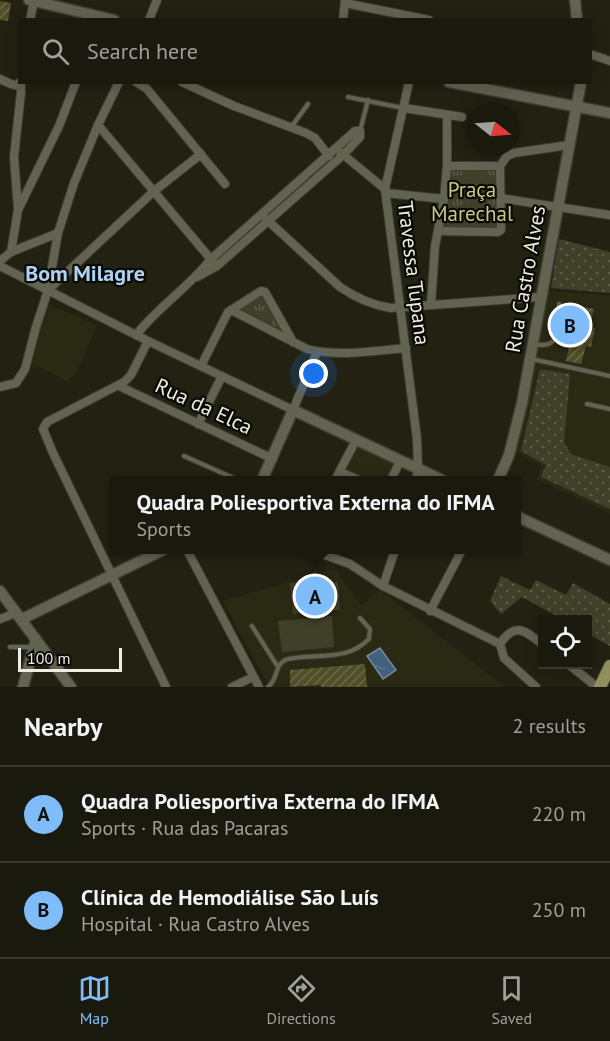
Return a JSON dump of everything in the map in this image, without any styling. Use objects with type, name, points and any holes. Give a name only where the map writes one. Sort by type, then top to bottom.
[{"type":"main road","points":[[598,687],[610,666]]},
{"type":"street","points":[[150,18],[157,0]]},
{"type":"street","points":[[575,0],[577,18]]},
{"type":"street","points":[[30,18],[32,1],[101,18]]},
{"type":"street","points":[[343,18],[345,1],[420,18]]},
{"type":"street","points":[[592,54],[610,60]]},
{"type":"street","points":[[0,79],[18,84]]},
{"type":"street","points":[[11,252],[18,210],[14,157],[20,84]]},
{"type":"street","points":[[18,210],[55,134],[75,84]]},
{"type":"street","points":[[0,387],[16,383],[24,374],[48,290],[58,233],[74,183],[117,84]]},
{"type":"street","points":[[139,84],[147,89],[225,184]]},
{"type":"street","points":[[186,84],[234,106],[315,138],[329,156]]},
{"type":"street","name":"Travessa Tupana","points":[[408,84],[385,191],[406,348],[417,475]]},
{"type":"street","points":[[460,84],[610,113]]},
{"type":"street","name":"Rua Castro Alves","points":[[500,476],[509,455],[517,426],[581,84]]},
{"type":"street","points":[[404,108],[462,117]]},
{"type":"street","points":[[431,305],[434,256],[447,166],[447,115]]},
{"type":"street","points":[[98,125],[217,266]]},
{"type":"street","points":[[136,335],[197,277],[211,259],[264,218],[360,137],[360,131]]},
{"type":"street","points":[[438,231],[500,232],[500,166],[507,156],[569,145]]},
{"type":"street","points":[[340,152],[385,191],[444,199]]},
{"type":"street","points":[[197,277],[217,266],[329,156],[340,152]]},
{"type":"street","points":[[48,290],[153,192],[201,154]]},
{"type":"street","points":[[447,166],[500,166]]},
{"type":"street","points":[[500,198],[610,215]]},
{"type":"street","points":[[264,218],[353,296],[375,305],[401,307],[540,297]]},
{"type":"street","points":[[0,261],[11,252],[58,233]]},
{"type":"street","points":[[0,266],[148,341],[400,461],[417,475]]},
{"type":"street","points":[[201,366],[225,316],[263,291],[294,342]]},
{"type":"street","points":[[231,310],[307,350],[361,352],[406,348]]},
{"type":"street","points":[[148,341],[131,375],[119,386],[44,425],[45,436],[166,687]]},
{"type":"street","points":[[264,476],[317,352]]},
{"type":"street","points":[[198,424],[222,376]]},
{"type":"street","name":"Rua da Elca","points":[[119,386],[273,459]]},
{"type":"street","points":[[337,476],[356,440]]},
{"type":"street","points":[[393,476],[400,461]]},
{"type":"street","points":[[339,472],[349,476]]},
{"type":"street","points":[[521,518],[610,560]]},
{"type":"street","points":[[0,620],[19,616],[153,554]]},
{"type":"street","points":[[190,554],[259,687]]},
{"type":"street","points":[[324,554],[350,564],[383,586],[500,644],[504,658],[536,687]]},
{"type":"street","points":[[383,586],[393,554]]},
{"type":"street","points":[[430,611],[459,554]]},
{"type":"street","points":[[0,591],[19,616],[35,643],[71,687]]},
{"type":"street","points":[[500,644],[510,632],[519,629],[538,641]]},
{"type":"street","points":[[23,687],[35,643]]},
{"type":"street","points":[[575,669],[598,687]]},
{"type":"street","points":[[232,687],[253,677]]},
{"type":"lane","points":[[348,97],[404,108]]},
{"type":"lane","points":[[360,131],[368,100]]},
{"type":"lane","points":[[292,127],[308,104]]},
{"type":"lane","points":[[532,345],[549,344],[553,341],[556,336],[559,304]]},
{"type":"lane","points":[[530,358],[610,376]]},
{"type":"lane","points":[[587,404],[610,409]]},
{"type":"lane","points":[[184,456],[229,476]]},
{"type":"lane","points":[[268,687],[274,683],[278,668],[288,659],[349,653],[360,648],[369,639],[370,629],[360,618]]},
{"type":"lane","points":[[252,626],[278,668]]},
{"type":"lane","points":[[10,648],[35,643]]},
{"type":"shaded area","points":[[546,291],[610,295],[610,513],[536,479],[543,467],[516,452]]},
{"type":"shaded area","points":[[49,305],[97,325],[77,372],[67,381],[29,362],[46,307]]},
{"type":"shaded area","points":[[357,446],[396,465],[390,476],[359,476],[346,470]]},
{"type":"shaded area","points":[[335,569],[361,605],[380,590],[505,687],[269,687],[223,601]]},
{"type":"green space","name":"Praça Marechal","points":[[449,169],[499,169],[499,229],[442,229]]},
{"type":"green space","points":[[559,239],[610,252],[610,293],[551,288]]},
{"type":"green space","points":[[263,292],[287,336],[238,309]]},
{"type":"green space","points":[[540,369],[570,374],[564,442],[571,454],[610,467],[610,509],[541,477],[546,465],[521,451]]},
{"type":"green space","points":[[501,576],[530,590],[536,580],[566,595],[573,583],[610,604],[610,646],[592,636],[592,615],[555,615],[522,597],[501,614],[490,601]]},
{"type":"green space","points":[[338,582],[340,610],[293,614],[290,583]]},
{"type":"green space","points":[[332,616],[334,647],[282,652],[278,621]]},
{"type":"water","points":[[380,648],[396,670],[383,679],[367,656]]},
{"type":"building","points":[[0,1],[11,3],[8,21],[0,20]]},
{"type":"building","points":[[579,306],[594,309],[589,327],[595,328],[591,347],[586,346],[581,364],[566,361],[570,342],[563,340],[567,321],[575,323]]},
{"type":"building","points":[[365,664],[367,687],[321,687],[321,685],[290,687],[290,670]]},
{"type":"place","name":"Clínica de Hemodiálise São Luís","points":[[570,325]]},
{"type":"place","name":"Quadra Poliesportiva Externa do IFMA","points":[[315,596]]},
{"type":"district","name":"Bom Milagre","points":[[85,273]]}]
